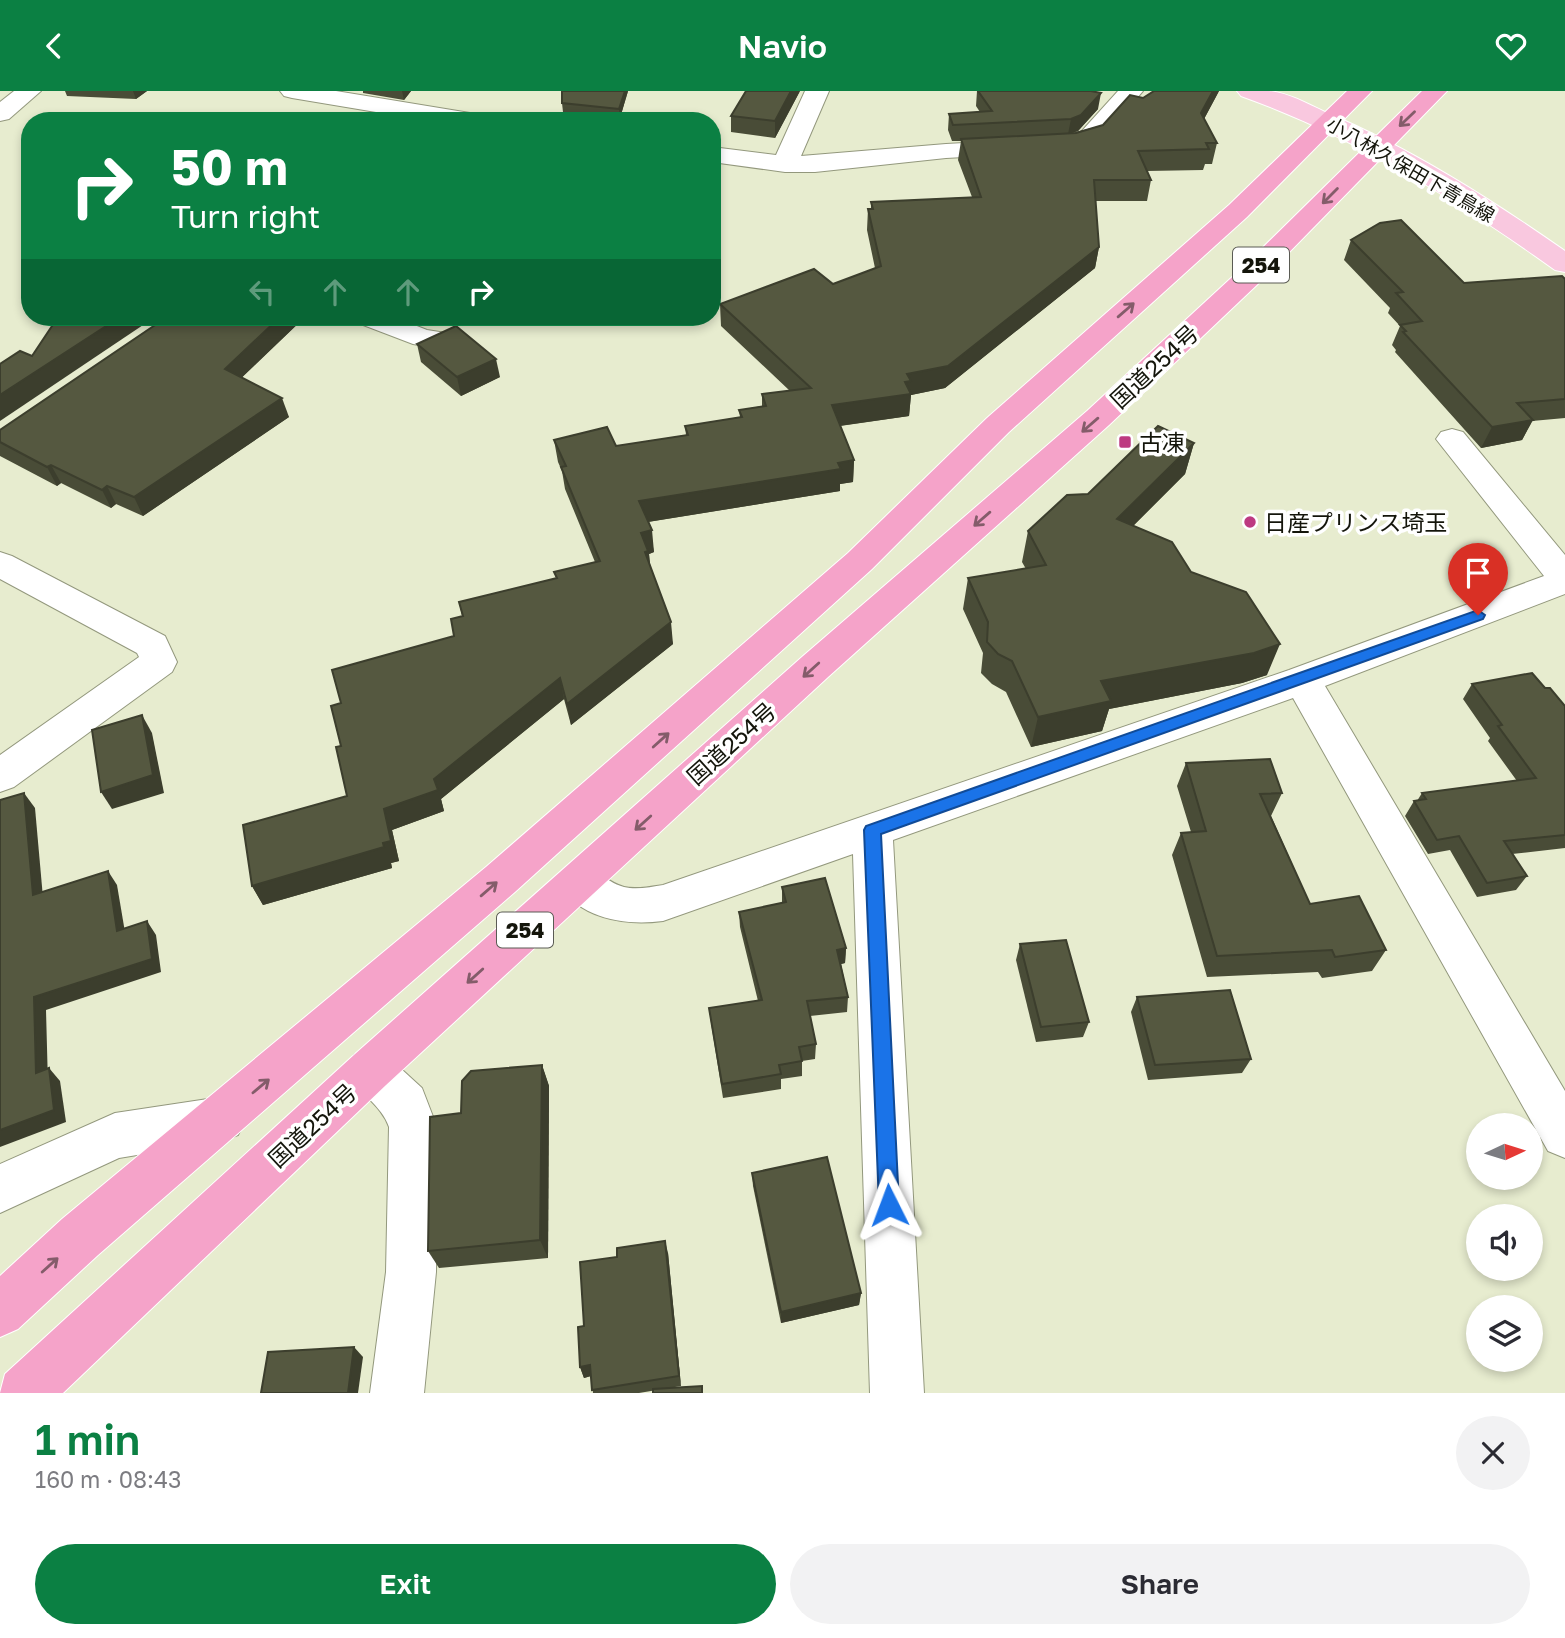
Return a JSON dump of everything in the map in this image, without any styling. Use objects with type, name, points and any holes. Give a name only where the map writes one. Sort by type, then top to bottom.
[{"type":"highway","name":"254","points":[[0,1311],[80,1237],[622,774],[860,561],[998,425],[1238,211],[1360,91]]},
{"type":"highway","name":"国道254号","points":[[24,1393],[370,1070],[815,667],[1106,410],[1252,274],[1435,91]]},
{"type":"main road","name":"小八林久保田下青鳥線","points":[[1249,91],[1329,121],[1378,147],[1486,210],[1565,264]]},
{"type":"street","points":[[0,114],[29,91]]},
{"type":"street","points":[[292,91],[396,112]]},
{"type":"street","points":[[425,112],[442,91]]},
{"type":"street","points":[[785,164],[817,91]]},
{"type":"street","points":[[721,155],[785,164],[815,164],[946,151],[1072,144],[1089,138],[1131,91]]},
{"type":"street","points":[[392,326],[423,338],[436,339]]},
{"type":"street","points":[[579,881],[615,905],[644,906],[663,902],[1302,680],[1565,580],[1452,439]]},
{"type":"street","points":[[0,564],[152,645],[159,662],[0,776]]},
{"type":"street","points":[[1302,680],[1565,1135]]},
{"type":"street","points":[[872,830],[897,1393]]},
{"type":"street","points":[[370,1070],[405,1104],[413,1127],[411,1272],[397,1393]]},
{"type":"street","points":[[0,1189],[115,1136],[221,1119]]},
{"type":"building","points":[[562,91],[625,91],[619,109],[562,103]]},
{"type":"building","points":[[746,91],[791,91],[775,121],[731,116]]},
{"type":"building","points":[[978,91],[1101,93],[1081,115],[1071,119],[953,125],[949,114],[992,111]]},
{"type":"building","points":[[1154,91],[1213,91],[1201,113],[1217,143],[1206,143],[1209,149],[1138,151],[1151,180],[1094,180],[1099,247],[948,366],[907,374],[911,381],[905,382],[911,394],[832,405],[854,460],[838,463],[841,469],[639,501],[652,530],[641,533],[648,551],[645,552],[671,622],[567,704],[560,678],[434,779],[438,790],[384,809],[391,841],[383,843],[384,847],[252,886],[243,825],[347,796],[336,747],[341,746],[331,706],[341,703],[332,670],[454,636],[451,619],[463,616],[459,602],[557,578],[554,572],[600,561],[561,467],[566,466],[554,440],[607,427],[616,446],[688,435],[685,426],[742,417],[739,410],[766,406],[762,394],[811,388],[721,304],[814,269],[833,284],[881,266],[868,209],[873,209],[871,202],[981,197],[961,139],[1076,133],[1103,125],[1130,95],[1143,98]]},
{"type":"building","points":[[1401,220],[1464,283],[1562,276],[1565,279],[1565,399],[1517,403],[1533,420],[1492,427],[1403,332],[1406,331],[1400,325],[1422,321],[1396,293],[1403,292],[1351,240],[1380,223]]},
{"type":"building","points":[[52,326],[106,326],[0,395],[0,364],[20,351],[32,356]]},
{"type":"building","points":[[154,326],[270,326],[225,369],[282,398],[134,497],[107,486],[102,490],[51,465],[47,467],[0,442],[0,430]]},
{"type":"building","points":[[456,326],[496,359],[457,377],[417,344]]},
{"type":"building","points":[[1158,426],[1194,443],[1117,519],[1172,542],[1191,572],[1246,592],[1280,644],[1254,653],[1101,681],[1111,701],[1038,717],[1012,661],[998,654],[987,642],[988,622],[968,578],[1046,565],[1028,531],[1067,495],[1088,494]]},
{"type":"building","points":[[1532,673],[1545,688],[1550,688],[1565,706],[1565,835],[1504,841],[1527,876],[1487,883],[1459,836],[1437,840],[1414,801],[1426,799],[1422,793],[1536,778],[1498,726],[1502,725],[1472,684]]},
{"type":"building","points":[[142,715],[153,775],[101,792],[92,730]]},
{"type":"building","points":[[1270,759],[1282,793],[1260,794],[1310,904],[1359,896],[1386,950],[1335,957],[1332,950],[1217,956],[1181,833],[1206,831],[1186,763]]},
{"type":"building","points":[[24,793],[33,895],[108,871],[117,931],[147,921],[152,959],[34,997],[36,1073],[49,1068],[54,1110],[0,1130],[0,800]]},
{"type":"building","points":[[825,878],[846,948],[837,950],[848,997],[807,1001],[816,1044],[799,1047],[802,1061],[779,1065],[781,1074],[722,1084],[709,1008],[762,1000],[739,912],[786,902],[782,887]]},
{"type":"building","points":[[1066,940],[1089,1022],[1041,1027],[1020,944]]},
{"type":"building","points":[[1230,990],[1251,1059],[1155,1065],[1137,997]]},
{"type":"building","points":[[542,1065],[540,1240],[428,1251],[430,1117],[461,1113],[462,1081],[471,1071]]},
{"type":"building","points":[[827,1157],[861,1293],[781,1312],[752,1173]]},
{"type":"building","points":[[665,1241],[679,1376],[592,1390],[590,1365],[580,1367],[578,1327],[584,1326],[580,1262],[617,1257],[617,1248]]},
{"type":"building","points":[[354,1347],[348,1393],[261,1393],[268,1352]]},
{"type":"building","points":[[702,1386],[702,1393],[653,1393],[653,1389]]},
{"type":"place","name":"古凍","points":[[1125,442]]},
{"type":"place","name":"日産プリンス埼玉","points":[[1250,522]]},
{"type":"route","points":[[889,1205],[872,830],[1302,680],[1478,615]]}]
